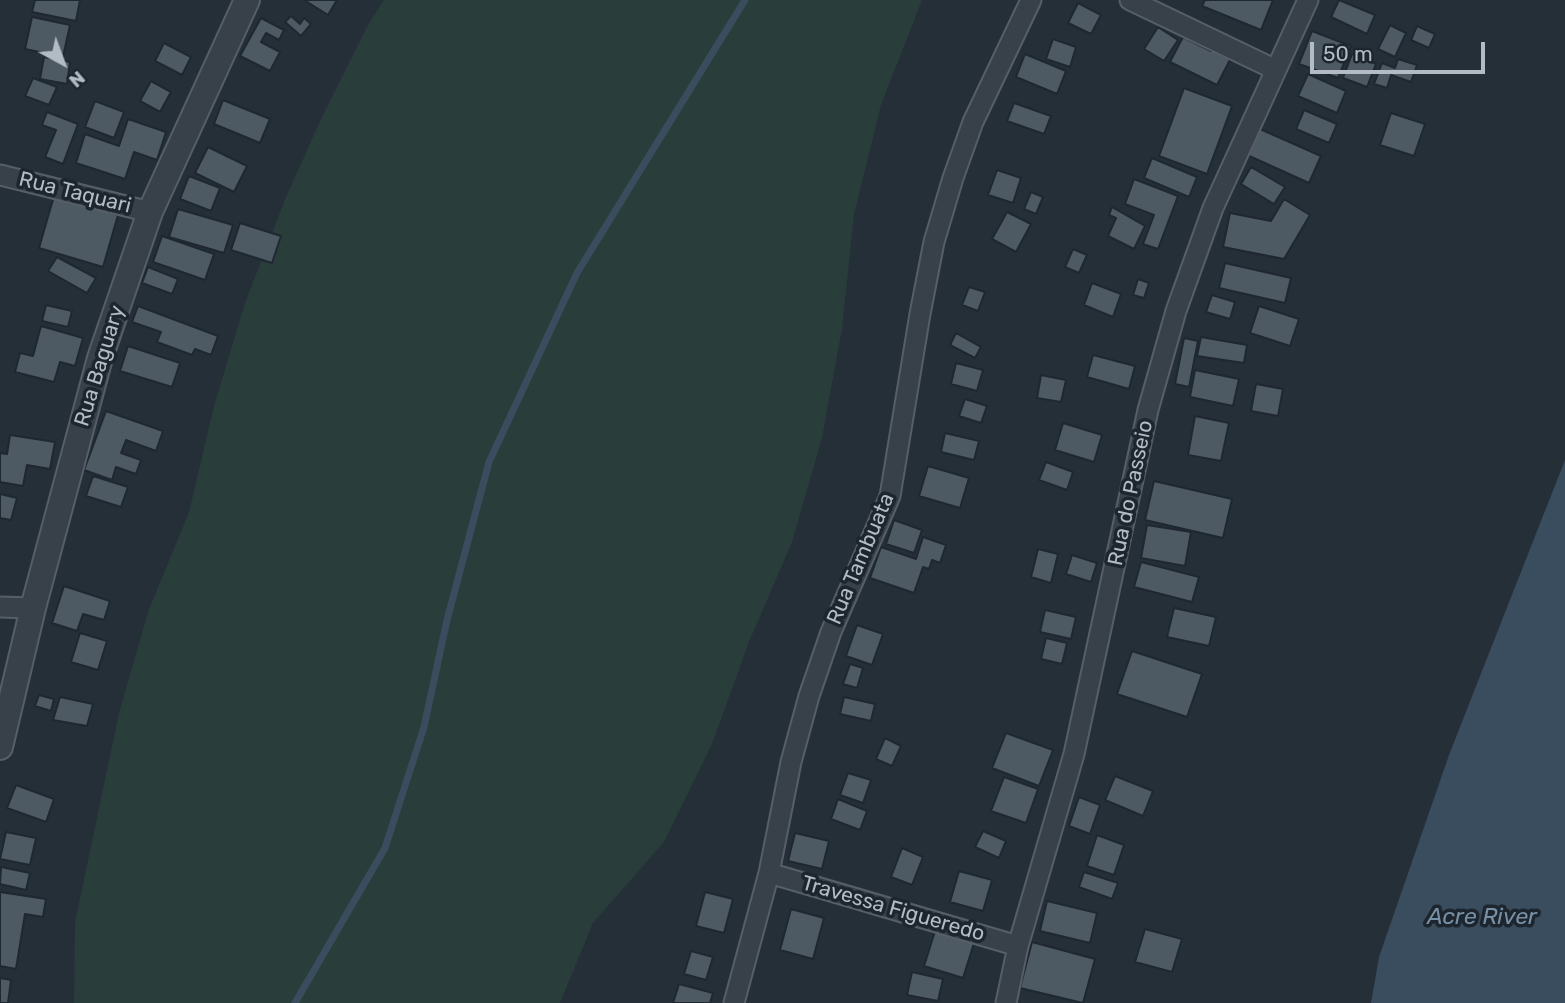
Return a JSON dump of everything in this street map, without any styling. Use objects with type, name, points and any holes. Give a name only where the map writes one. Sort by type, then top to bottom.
[{"type":"street","name":"Rua Baguary","points":[[0,747],[33,608],[100,358],[150,212],[247,0]]},
{"type":"street","name":"Rua Tambuata","points":[[734,1003],[769,873],[791,762],[809,696],[831,632],[890,496],[934,242],[973,122],[1031,0]]},
{"type":"street","points":[[1130,0],[1274,69]]},
{"type":"street","name":"Rua do Passeio","points":[[1006,1003],[1018,946],[1074,754],[1148,410],[1176,311],[1213,208],[1274,69],[1308,0]]},
{"type":"street","name":"Rua Taquari","points":[[0,175],[150,212]]},
{"type":"street","points":[[0,607],[33,608]]},
{"type":"street","name":"Travessa Figueredo","points":[[769,873],[1018,946]]},
{"type":"green space","points":[[384,0],[922,0],[881,105],[854,215],[842,329],[822,438],[792,542],[749,642],[712,744],[664,842],[593,923],[560,1003],[74,1003],[75,922],[119,713],[148,612],[189,512],[214,406],[245,303],[286,197],[322,117],[369,23]]},
{"type":"water","name":"Acre River","points":[[1565,460],[1565,1003],[1371,1003],[1379,957],[1449,755]]},
{"type":"building","points":[[35,0],[80,0],[76,21],[32,12]]},
{"type":"building","points":[[304,0],[337,0],[328,15]]},
{"type":"building","points":[[1205,0],[1273,0],[1261,30],[1202,6]]},
{"type":"building","points":[[1339,0],[1375,15],[1367,34],[1331,17]]},
{"type":"building","points":[[1078,3],[1101,15],[1091,34],[1068,23]]},
{"type":"building","points":[[291,16],[300,24],[304,18],[311,24],[301,36],[285,22]]},
{"type":"building","points":[[32,17],[70,25],[63,57],[25,49]]},
{"type":"building","points":[[261,18],[284,30],[279,40],[266,33],[261,42],[280,52],[270,71],[240,56]]},
{"type":"building","points":[[1390,25],[1406,33],[1395,57],[1378,49]]},
{"type":"building","points":[[1417,26],[1435,34],[1429,48],[1411,40]]},
{"type":"building","points":[[1158,27],[1178,40],[1164,61],[1144,49]]},
{"type":"building","points":[[1312,31],[1351,46],[1338,78],[1299,64]]},
{"type":"building","points":[[1183,37],[1211,51],[1214,44],[1233,54],[1217,85],[1170,62]]},
{"type":"building","points":[[1053,39],[1076,47],[1070,67],[1046,59]]},
{"type":"building","points":[[164,43],[191,57],[182,75],[155,61]]},
{"type":"building","points":[[1025,54],[1066,71],[1057,94],[1016,77]]},
{"type":"building","points":[[1352,54],[1376,64],[1367,87],[1343,78]]},
{"type":"building","points":[[44,57],[70,62],[67,84],[40,79]]},
{"type":"building","points":[[1398,59],[1417,65],[1411,82],[1391,75],[1387,88],[1374,84],[1382,63],[1395,68]]},
{"type":"building","points":[[1308,74],[1346,91],[1337,113],[1298,96]]},
{"type":"building","points":[[33,78],[57,87],[49,105],[25,96]]},
{"type":"building","points":[[151,81],[171,92],[160,112],[140,101]]},
{"type":"building","points":[[1184,88],[1232,106],[1207,174],[1159,156]]},
{"type":"building","points":[[223,100],[270,119],[260,143],[214,124]]},
{"type":"building","points":[[95,101],[124,112],[114,138],[85,127]]},
{"type":"building","points":[[1014,103],[1051,116],[1044,134],[1007,121]]},
{"type":"building","points":[[1304,110],[1337,124],[1329,143],[1296,129]]},
{"type":"building","points":[[47,112],[78,124],[63,164],[45,157],[56,130],[42,125]]},
{"type":"building","points":[[1391,113],[1425,124],[1414,156],[1380,145]]},
{"type":"building","points":[[128,119],[166,132],[157,160],[134,152],[125,179],[76,163],[85,134],[119,146]]},
{"type":"building","points":[[1260,129],[1321,156],[1309,183],[1247,155]]},
{"type":"building","points":[[208,147],[247,166],[234,192],[195,173]]},
{"type":"building","points":[[1152,158],[1197,177],[1189,197],[1144,178]]},
{"type":"building","points":[[1251,167],[1285,187],[1274,204],[1241,184]]},
{"type":"building","points":[[997,170],[1021,178],[1013,203],[988,195]]},
{"type":"building","points":[[189,176],[220,188],[211,211],[180,199]]},
{"type":"building","points":[[1134,179],[1178,196],[1158,249],[1143,244],[1154,215],[1125,204]]},
{"type":"building","points":[[1031,192],[1043,197],[1036,214],[1024,209]]},
{"type":"building","points":[[54,196],[118,215],[103,267],[39,248]]},
{"type":"building","points":[[1284,199],[1310,215],[1284,259],[1223,247],[1230,213],[1271,221]]},
{"type":"building","points":[[1112,207],[1145,226],[1134,249],[1108,236],[1116,218],[1109,215]]},
{"type":"building","points":[[178,209],[233,225],[224,253],[169,237]]},
{"type":"building","points":[[1007,212],[1031,224],[1016,252],[992,239]]},
{"type":"building","points":[[240,223],[281,236],[272,263],[231,250]]},
{"type":"building","points":[[162,236],[214,254],[205,280],[153,262]]},
{"type":"building","points":[[1073,249],[1087,255],[1079,273],[1065,267]]},
{"type":"building","points":[[57,257],[96,278],[87,293],[48,271]]},
{"type":"building","points":[[1225,263],[1291,278],[1285,303],[1219,288]]},
{"type":"building","points":[[148,267],[178,279],[172,294],[142,283]]},
{"type":"building","points":[[1138,279],[1149,283],[1144,298],[1133,295]]},
{"type":"building","points":[[1092,283],[1121,294],[1113,317],[1084,305]]},
{"type":"building","points":[[969,287],[985,292],[978,311],[962,305]]},
{"type":"building","points":[[1212,295],[1235,302],[1230,319],[1206,312]]},
{"type":"building","points":[[46,305],[72,311],[68,327],[42,321]]},
{"type":"building","points":[[138,306],[218,336],[211,355],[195,349],[192,355],[157,342],[161,332],[132,322]]},
{"type":"building","points":[[1259,306],[1299,319],[1290,346],[1250,333]]},
{"type":"building","points":[[41,326],[83,338],[75,366],[60,362],[54,382],[15,372],[20,353],[33,356]]},
{"type":"building","points":[[956,333],[981,347],[975,358],[950,345]]},
{"type":"building","points":[[1201,337],[1247,345],[1244,363],[1197,356]]},
{"type":"building","points":[[1184,338],[1198,341],[1189,387],[1175,384]]},
{"type":"building","points":[[128,346],[180,363],[172,387],[120,371]]},
{"type":"building","points":[[1093,355],[1135,366],[1129,389],[1087,377]]},
{"type":"building","points":[[956,363],[983,370],[977,391],[951,384]]},
{"type":"building","points":[[1195,370],[1239,379],[1233,406],[1190,397]]},
{"type":"building","points":[[1041,375],[1066,380],[1061,402],[1037,398]]},
{"type":"building","points":[[1256,384],[1283,389],[1278,416],[1251,411]]},
{"type":"building","points":[[965,399],[987,406],[981,423],[959,416]]},
{"type":"building","points":[[106,411],[163,431],[156,451],[126,440],[121,453],[141,460],[136,474],[116,467],[112,480],[84,470]]},
{"type":"building","points":[[1195,416],[1229,423],[1221,461],[1188,455]]},
{"type":"building","points":[[1063,423],[1102,435],[1094,462],[1055,450]]},
{"type":"building","points":[[945,433],[979,441],[974,460],[941,452]]},
{"type":"building","points":[[10,435],[55,442],[50,469],[27,465],[23,486],[0,482],[0,453],[7,454]]},
{"type":"building","points":[[1046,462],[1073,472],[1067,490],[1039,480]]},
{"type":"building","points":[[928,466],[969,478],[960,508],[919,496]]},
{"type":"building","points":[[93,476],[128,487],[121,507],[86,496]]},
{"type":"building","points":[[1154,481],[1232,499],[1223,538],[1145,520]]},
{"type":"building","points":[[0,494],[17,498],[11,520],[0,518]]},
{"type":"building","points":[[894,520],[922,530],[914,553],[886,544]]},
{"type":"building","points":[[1147,525],[1191,532],[1185,566],[1141,558]]},
{"type":"building","points":[[923,537],[946,545],[940,563],[932,560],[929,569],[923,567],[914,593],[870,578],[881,547],[916,559]]},
{"type":"building","points":[[1038,549],[1058,554],[1051,583],[1031,577]]},
{"type":"building","points":[[1072,555],[1097,563],[1091,582],[1066,574]]},
{"type":"building","points":[[1141,562],[1199,577],[1192,602],[1134,587]]},
{"type":"building","points":[[64,586],[110,601],[104,620],[83,614],[77,631],[52,623]]},
{"type":"building","points":[[1174,608],[1216,617],[1209,646],[1167,637]]},
{"type":"building","points":[[1045,610],[1076,617],[1071,639],[1040,632]]},
{"type":"building","points":[[857,625],[883,634],[872,665],[846,656]]},
{"type":"building","points":[[80,633],[107,641],[98,670],[71,662]]},
{"type":"building","points":[[1046,638],[1067,643],[1062,664],[1041,659]]},
{"type":"building","points":[[1132,651],[1202,674],[1187,717],[1117,694]]},
{"type":"building","points":[[850,664],[863,668],[857,688],[843,684]]},
{"type":"building","points":[[39,695],[54,699],[51,711],[35,706]]},
{"type":"building","points":[[60,697],[93,704],[87,726],[53,720]]},
{"type":"building","points":[[844,697],[875,704],[871,721],[840,714]]},
{"type":"building","points":[[1006,733],[1053,750],[1039,786],[992,768]]},
{"type":"building","points":[[885,738],[901,746],[892,766],[876,759]]},
{"type":"building","points":[[848,773],[871,780],[863,803],[840,795]]},
{"type":"building","points":[[1115,776],[1153,791],[1143,816],[1105,800]]},
{"type":"building","points":[[1004,777],[1038,789],[1026,823],[991,811]]},
{"type":"building","points":[[16,785],[54,799],[46,822],[7,808]]},
{"type":"building","points":[[1079,797],[1100,805],[1090,834],[1069,826]]},
{"type":"building","points":[[838,799],[867,811],[860,830],[831,819]]},
{"type":"building","points":[[983,831],[1006,841],[999,858],[975,847]]},
{"type":"building","points":[[6,832],[36,838],[30,865],[0,859]]},
{"type":"building","points":[[795,833],[829,841],[822,869],[788,861]]},
{"type":"building","points":[[1097,835],[1124,845],[1114,875],[1087,866]]},
{"type":"building","points":[[902,848],[923,857],[912,885],[891,877]]},
{"type":"building","points":[[1,867],[30,873],[26,890],[0,884]]},
{"type":"building","points":[[959,871],[992,880],[983,911],[950,902]]},
{"type":"building","points":[[1084,872],[1118,883],[1112,899],[1079,887]]},
{"type":"building","points":[[0,892],[46,899],[43,917],[25,914],[16,969],[0,966]]},
{"type":"building","points":[[705,892],[733,899],[724,933],[696,926]]},
{"type":"building","points":[[1047,901],[1097,913],[1090,943],[1040,931]]},
{"type":"building","points":[[791,909],[824,918],[813,959],[780,950]]},
{"type":"building","points":[[936,928],[975,940],[963,978],[924,966]]},
{"type":"building","points":[[1145,929],[1182,939],[1172,972],[1135,962]]},
{"type":"building","points":[[1032,942],[1095,959],[1083,1003],[1020,988]]},
{"type":"building","points":[[691,951],[713,957],[706,980],[684,974]]},
{"type":"building","points":[[912,972],[943,979],[938,1001],[907,995]]},
{"type":"building","points":[[0,978],[11,980],[8,1003],[0,1003]]},
{"type":"building","points":[[679,984],[713,993],[710,1003],[673,1003]]},
{"type":"waterway","points":[[295,1003],[385,848],[424,727],[447,620],[489,462],[577,273],[745,0]]}]
